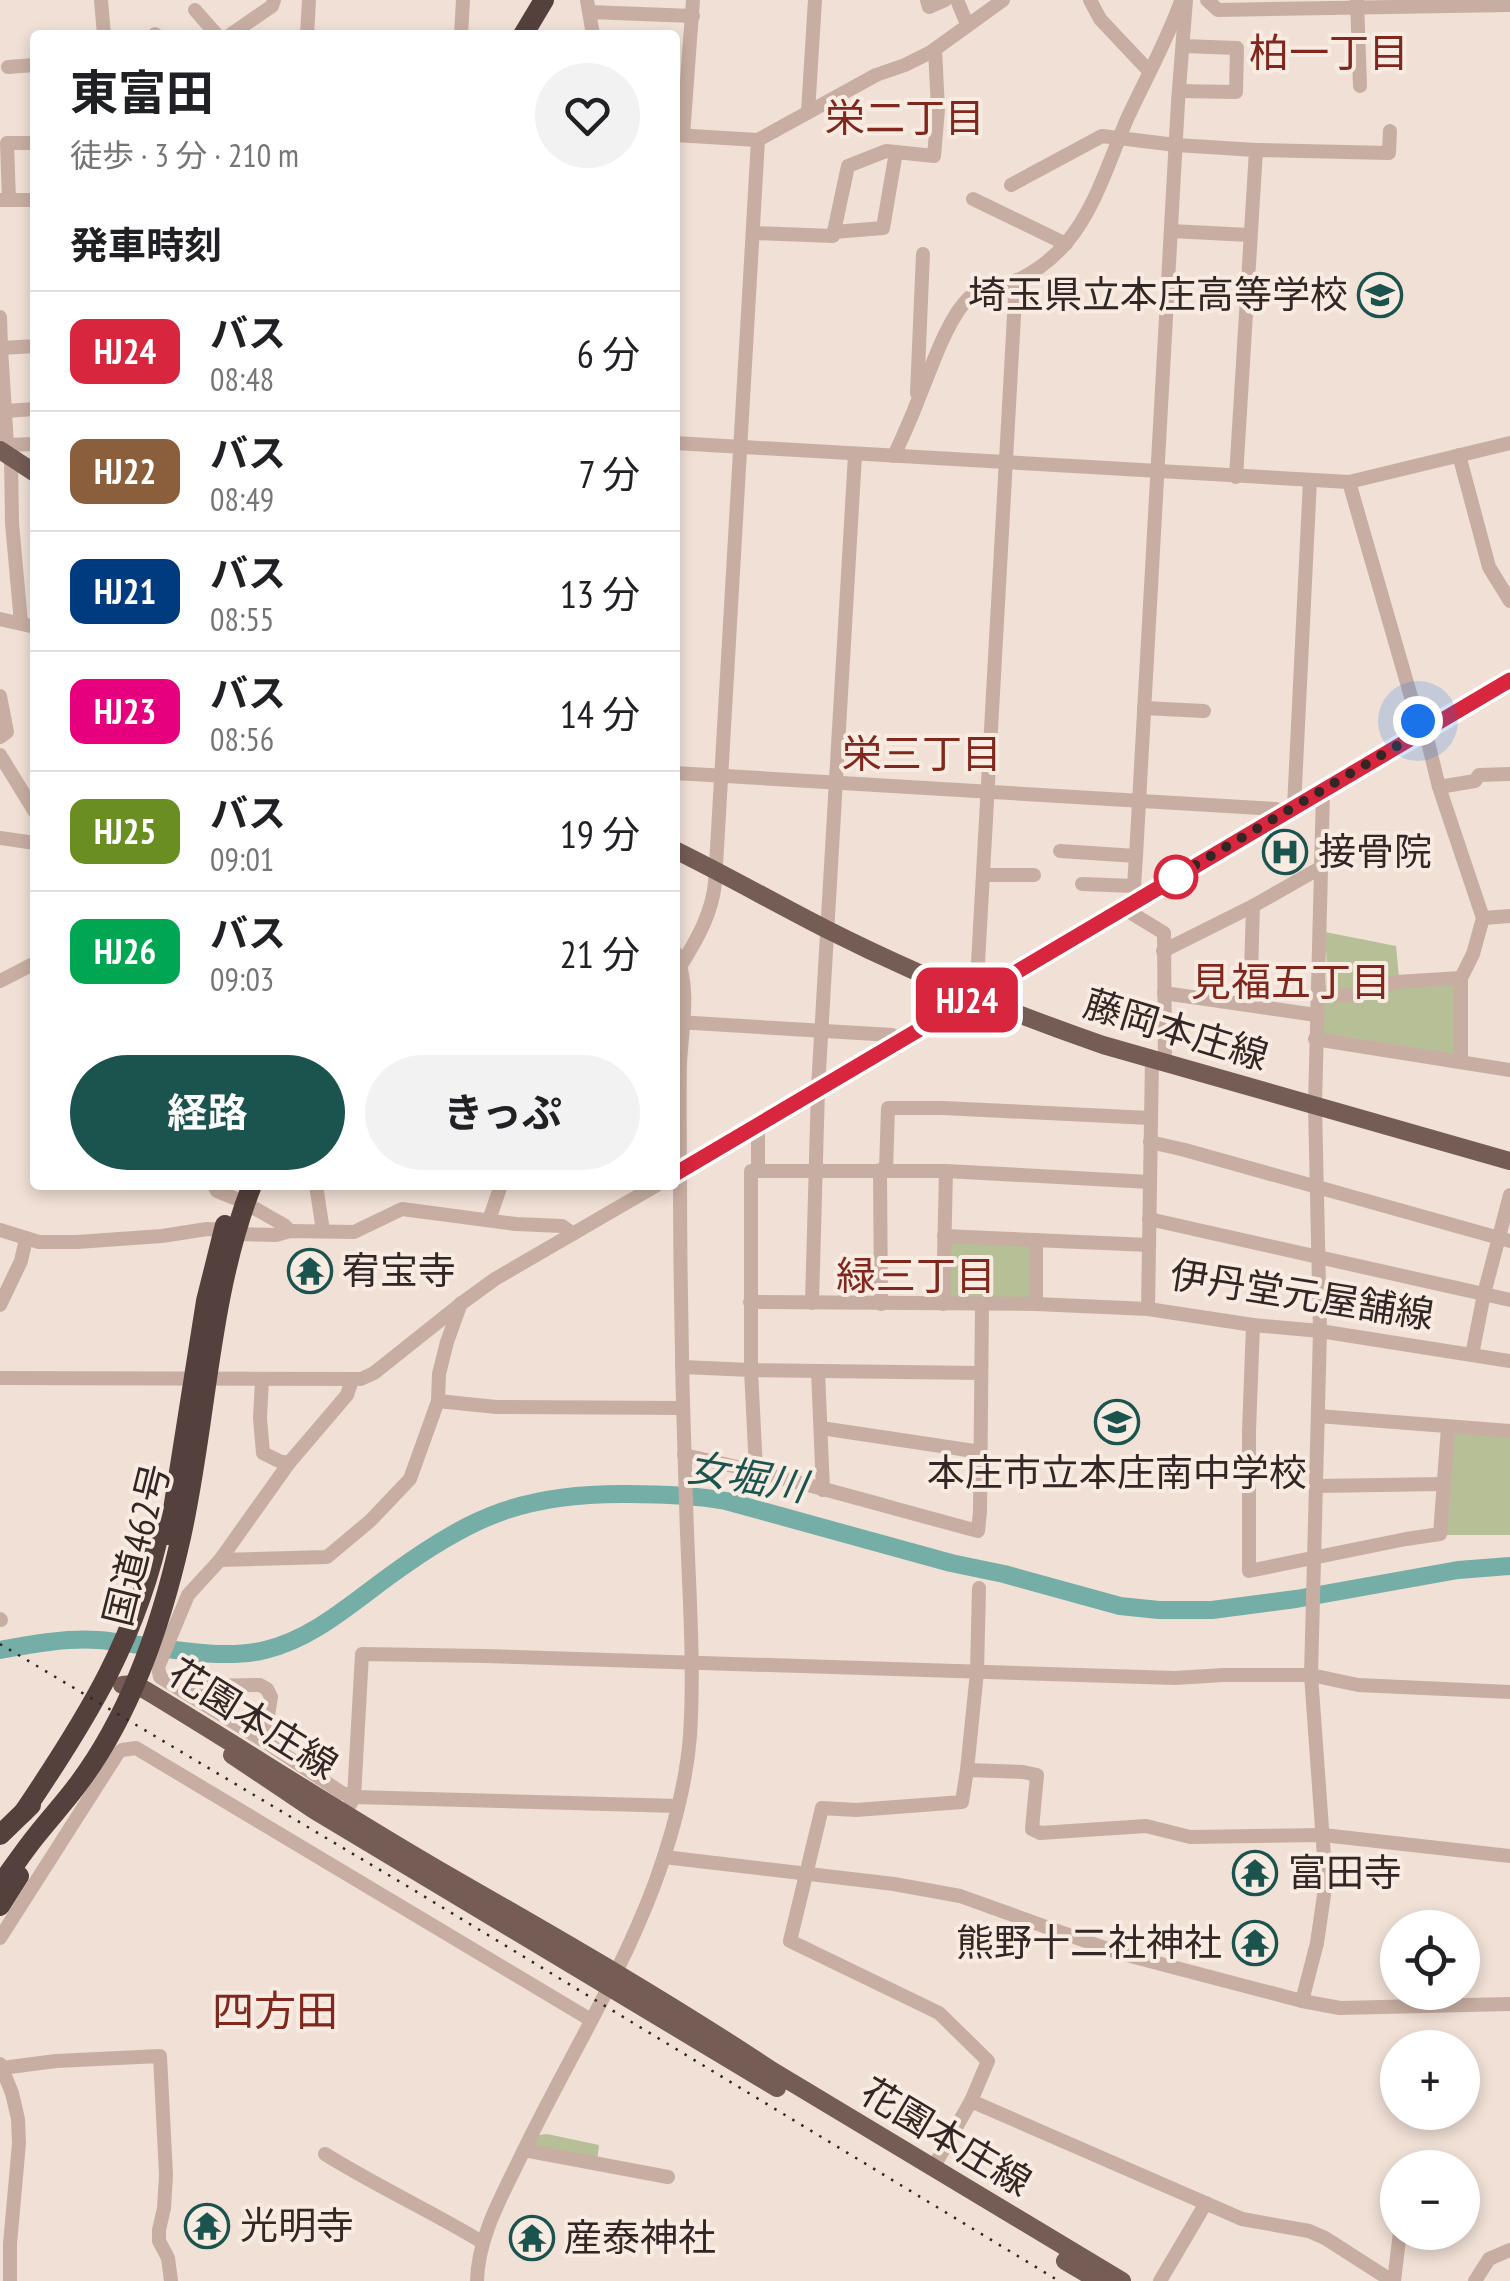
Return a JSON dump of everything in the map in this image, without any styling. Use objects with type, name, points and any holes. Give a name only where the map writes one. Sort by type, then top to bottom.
[{"type":"highway","points":[[513,30],[530,0]]},
{"type":"highway","points":[[526,30],[544,0]]},
{"type":"highway","name":"国道462号","points":[[153,1621],[155,1557],[173,1465],[183,1446],[220,1302],[230,1232],[242,1193]]},
{"type":"highway","name":"国道462号","points":[[153,1621],[184,1524],[199,1379]]},
{"type":"highway","points":[[0,1906],[101,1749],[153,1621]]},
{"type":"highway","points":[[0,1835],[23,1813],[62,1755],[133,1674]]},
{"type":"highway","points":[[0,1866],[32,1820],[71,1777],[133,1674]]},
{"type":"highway","points":[[0,1886],[80,1782]]},
{"type":"main road","points":[[5,451],[30,469]]},
{"type":"main road","name":"藤岡本庄線","points":[[680,852],[828,930],[972,997],[1104,1044],[1510,1161]]},
{"type":"main road","name":"花園本庄線","points":[[133,1674],[273,1767],[349,1806],[612,1980],[1098,2281]]},
{"type":"main road","name":"花園本庄線","points":[[133,1674],[232,1756],[330,1820],[612,1980],[1122,2281]]},
{"type":"street","points":[[101,0],[104,30]]},
{"type":"street","points":[[248,0],[260,15]]},
{"type":"street","points":[[238,30],[272,6],[274,0]]},
{"type":"street","points":[[308,30],[309,0]]},
{"type":"street","points":[[461,30],[463,0]]},
{"type":"street","points":[[808,112],[815,0]]},
{"type":"street","points":[[927,0],[929,6],[945,0]]},
{"type":"street","points":[[957,0],[967,24]]},
{"type":"street","points":[[680,135],[758,140],[876,75],[906,66],[1003,0]]},
{"type":"street","points":[[1090,0],[1100,19],[1149,72]]},
{"type":"street","points":[[1136,892],[1184,0]]},
{"type":"street","points":[[894,456],[940,345],[962,306],[982,289],[1004,286],[1030,274],[1066,244],[1087,215],[1184,0]]},
{"type":"street","points":[[1207,0],[1218,10],[1297,4],[1510,5]]},
{"type":"street","points":[[1356,3],[1360,86]]},
{"type":"street","points":[[588,6],[693,8],[680,126]]},
{"type":"street","points":[[195,10],[213,30]]},
{"type":"street","points":[[1179,91],[1236,92],[1237,48],[1182,46]]},
{"type":"street","points":[[753,233],[834,236],[848,166],[886,152],[934,156],[938,108],[935,49]]},
{"type":"street","points":[[1156,56],[1180,71]]},
{"type":"street","points":[[8,67],[30,65]]},
{"type":"street","points":[[1011,185],[1102,136],[1176,146],[1390,153],[1390,132]]},
{"type":"street","points":[[680,956],[697,940],[714,896],[758,140]]},
{"type":"street","points":[[5,200],[7,143],[30,143]]},
{"type":"street","points":[[1236,477],[1256,150]]},
{"type":"street","points":[[834,232],[884,228],[896,152]]},
{"type":"street","points":[[973,199],[1066,244]]},
{"type":"street","points":[[1171,231],[1250,235]]},
{"type":"street","points":[[916,405],[923,254]]},
{"type":"street","points":[[972,997],[977,978],[1016,280]]},
{"type":"street","points":[[0,318],[5,451],[28,625],[0,619]]},
{"type":"street","points":[[1,348],[30,346]]},
{"type":"street","points":[[4,411],[30,409]]},
{"type":"street","points":[[680,443],[1349,482],[1510,443]]},
{"type":"street","points":[[5,451],[30,445]]},
{"type":"street","points":[[812,1303],[818,1088],[855,455]]},
{"type":"street","points":[[1459,455],[1489,567],[1510,601]]},
{"type":"street","points":[[1288,810],[1310,480]]},
{"type":"street","points":[[1349,482],[1418,721],[1483,918],[1473,954],[1460,978],[1461,1062]]},
{"type":"street","points":[[680,1171],[1124,908],[1136,892],[1322,791],[1510,680]]},
{"type":"street","points":[[0,696],[7,732],[0,738]]},
{"type":"street","points":[[1144,708],[1204,711]]},
{"type":"street","points":[[0,755],[30,804]]},
{"type":"street","points":[[680,773],[1288,810]]},
{"type":"street","points":[[1440,787],[1476,780],[1479,775],[1510,774]]},
{"type":"street","points":[[1302,2001],[1318,1943],[1324,1896],[1312,1676],[1320,1332],[1315,1105],[1322,791]]},
{"type":"street","points":[[0,838],[30,842]]},
{"type":"street","points":[[1060,852],[1136,856]]},
{"type":"street","points":[[1124,908],[1164,932],[1163,951],[1320,868]]},
{"type":"street","points":[[983,875],[1034,876]]},
{"type":"street","points":[[1082,884],[1136,892]]},
{"type":"street","points":[[1250,1004],[1252,906]]},
{"type":"street","points":[[1483,918],[1510,916]]},
{"type":"street","name":"伊丹堂元屋舗線","points":[[1163,951],[1159,1060],[1150,1118],[1148,1308],[1510,1361]]},
{"type":"street","points":[[0,980],[30,965]]},
{"type":"street","points":[[680,972],[684,1001],[680,1018]]},
{"type":"street","points":[[1319,996],[1354,995],[1396,982],[1460,978]]},
{"type":"street","points":[[1164,992],[1316,1016]]},
{"type":"street","points":[[680,1022],[892,1035],[898,1041]]},
{"type":"street","points":[[1316,1039],[1510,1070]]},
{"type":"street","points":[[882,1304],[883,1170],[888,1108],[1150,1118]]},
{"type":"street","points":[[758,1124],[758,1171]]},
{"type":"street","points":[[1150,1142],[1504,1240]]},
{"type":"street","points":[[756,1470],[750,1302],[752,1171],[946,1171],[1150,1182]]},
{"type":"street","points":[[943,1304],[946,1171]]},
{"type":"street","points":[[216,1190],[242,1193],[290,1231]]},
{"type":"street","points":[[317,1190],[324,1231]]},
{"type":"street","points":[[490,1220],[499,1190]]},
{"type":"street","points":[[0,1378],[361,1380],[495,1279],[648,1190]]},
{"type":"street","points":[[477,2281],[482,2242],[642,1914],[678,1806],[690,1740],[692,1664],[677,1190]]},
{"type":"street","points":[[1472,1355],[1484,1294],[1504,1240],[1510,1195]]},
{"type":"street","points":[[0,1230],[39,1242],[162,1236],[207,1229],[276,1236],[290,1231],[354,1232],[402,1209],[562,1226],[572,1234]]},
{"type":"street","points":[[1150,1219],[1510,1300]]},
{"type":"street","points":[[944,1236],[1149,1245]]},
{"type":"street","points":[[0,1306],[21,1262],[26,1239]]},
{"type":"street","points":[[1036,1240],[1036,1304]]},
{"type":"street","points":[[750,1302],[1148,1308]]},
{"type":"street","points":[[220,1560],[327,1557],[410,1480],[438,1401],[439,1374],[462,1303]]},
{"type":"street","points":[[684,1455],[756,1470],[978,1531],[982,1304]]},
{"type":"street","points":[[1253,1325],[1248,1571],[1315,1563],[1440,1534],[1448,1427]]},
{"type":"street","points":[[682,1367],[981,1373]]},
{"type":"street","points":[[818,1371],[822,1490]]},
{"type":"street","points":[[262,1380],[260,1418],[264,1453],[288,1463]]},
{"type":"street","points":[[349,1806],[342,1793],[163,1680],[157,1672],[133,1674],[153,1621],[220,1560],[288,1463],[348,1395],[352,1380]]},
{"type":"street","points":[[438,1401],[496,1407],[682,1408]]},
{"type":"street","points":[[1318,1416],[1510,1431]]},
{"type":"street","points":[[821,1428],[981,1452]]},
{"type":"street","points":[[1317,1486],[1443,1484]]},
{"type":"street","points":[[934,2168],[988,2061],[939,2013],[790,1941],[822,1808],[856,1810],[962,1802],[977,1672],[979,1588]]},
{"type":"street","points":[[349,1806],[362,1654],[1175,1678],[1312,1676],[1358,1685],[1510,1692]]},
{"type":"street","points":[[192,1692],[201,1686],[260,1685],[267,1689],[271,1697],[264,1741]]},
{"type":"street","points":[[0,1938],[118,1753],[136,1748],[590,2020]]},
{"type":"street","points":[[967,1770],[1037,1775],[1032,1829],[1040,1833],[1146,1826],[1190,1836],[1323,1835],[1510,1856]]},
{"type":"street","points":[[349,1806],[678,1806]]},
{"type":"street","points":[[664,1857],[894,1884],[960,1896],[1119,1953],[1340,2008],[1510,2004]]},
{"type":"street","points":[[10,2281],[18,2119],[1,2066],[160,2056],[166,2175],[158,2230],[171,2281]]},
{"type":"street","points":[[971,2101],[1242,2220],[1309,2231],[1392,2281],[1397,2250]]},
{"type":"street","points":[[524,2150],[668,2177]]},
{"type":"street","points":[[326,2154],[373,2184],[482,2242]]},
{"type":"street","points":[[1160,2281],[1206,2204]]},
{"type":"street","points":[[1475,2281],[1489,2259],[1510,2250]]},
{"type":"green space","points":[[1325,932],[1396,946],[1399,978],[1457,984],[1458,1058],[1320,1033],[1327,969]]},
{"type":"green space","points":[[948,1244],[1030,1244],[1033,1297],[951,1300]]},
{"type":"green space","points":[[1456,1431],[1510,1435],[1510,1535],[1446,1535]]},
{"type":"green space","points":[[539,2135],[599,2145],[597,2161],[531,2149]]},
{"type":"waterway","name":"女堀川","points":[[0,1650],[86,1640],[204,1653],[265,1650],[317,1628],[424,1552],[478,1522],[531,1503],[593,1495],[665,1495],[726,1501],[1120,1606],[1159,1610],[1212,1610],[1458,1570],[1510,1566]]},
{"type":"railway","points":[[0,1644],[1059,2281]]},
{"type":"bus line","name":"HJ24","points":[[680,1171],[1510,680]]},
{"type":"place","name":"埼玉県立本庄高等学校","points":[[1380,295]]},
{"type":"place","name":"接骨院","points":[[1285,852]]},
{"type":"place","name":"宥宝寺","points":[[310,1271]]},
{"type":"place","name":"本庄市立本庄南中学校","points":[[1117,1422]]},
{"type":"place","name":"富田寺","points":[[1255,1873]]},
{"type":"place","name":"熊野十二社神社","points":[[1255,1943]]},
{"type":"place","name":"光明寺","points":[[207,2226]]},
{"type":"place","name":"産泰神社","points":[[532,2238]]},
{"type":"district","name":"柏一丁目","points":[[1329,53]]},
{"type":"district","name":"栄二丁目","points":[[905,118]]},
{"type":"district","name":"栄三丁目","points":[[922,754]]},
{"type":"district","name":"見福五丁目","points":[[1291,982]]},
{"type":"district","name":"緑三丁目","points":[[916,1276]]},
{"type":"district","name":"四方田","points":[[275,2011]]},
{"type":"route","points":[[1176,877],[1170,880],[1424,730],[1418,721]]}]
